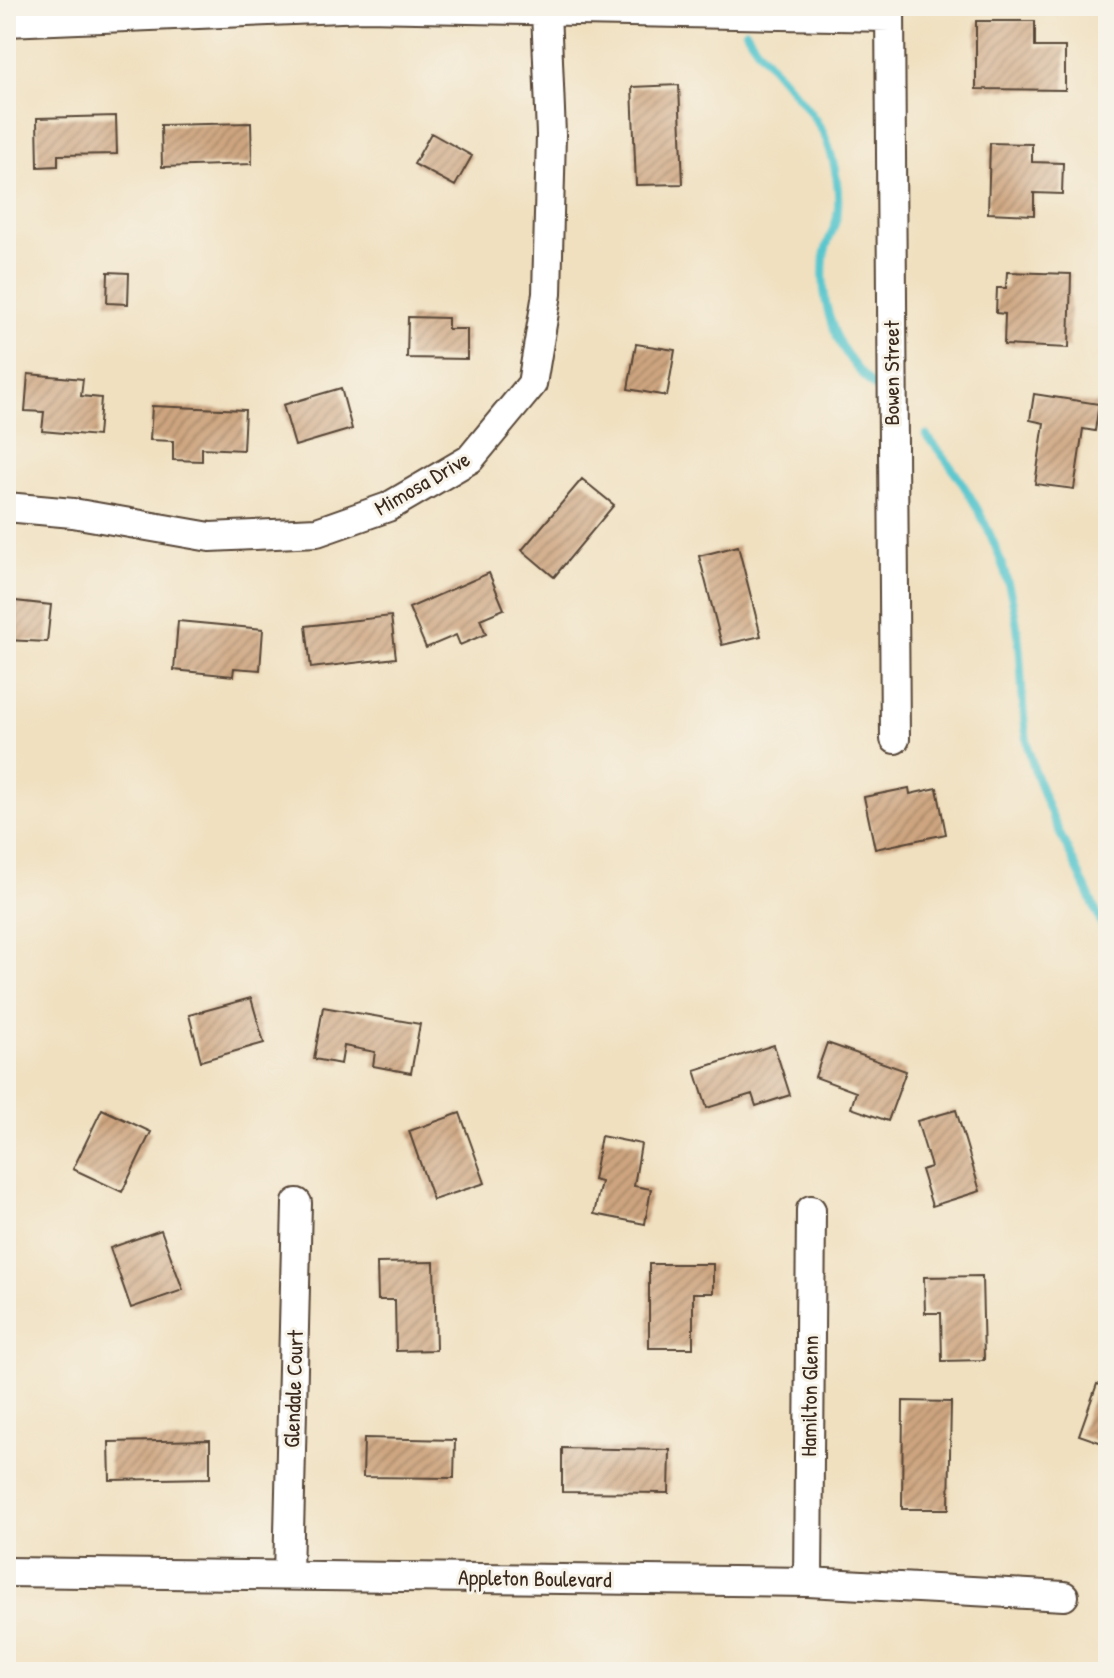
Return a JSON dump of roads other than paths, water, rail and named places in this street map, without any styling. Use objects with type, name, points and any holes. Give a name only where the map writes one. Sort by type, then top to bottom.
[{"type":"street","points":[[6,22],[365,7],[890,12]]},
{"type":"street","name":"Mimosa Drive","points":[[6,507],[73,513],[210,537],[317,532],[388,507],[470,459],[532,384],[535,369],[547,294],[551,135],[546,11]]},
{"type":"street","name":"Bowen Street","points":[[890,12],[895,739]]},
{"type":"street","name":"Glendale Court","points":[[288,1575],[297,1203]]},
{"type":"street","name":"Hamilton Glenn","points":[[808,1582],[811,1210]]},
{"type":"street","name":"Appleton Boulevard","points":[[6,1572],[808,1582],[1064,1596]]},
{"type":"waterway","points":[[746,31],[811,113],[826,139],[838,187],[837,217],[825,253],[823,277],[828,313],[851,361],[876,388]]},
{"type":"waterway","points":[[926,435],[961,481],[1000,558],[1015,614],[1025,722],[1034,769],[1108,942]]}]
